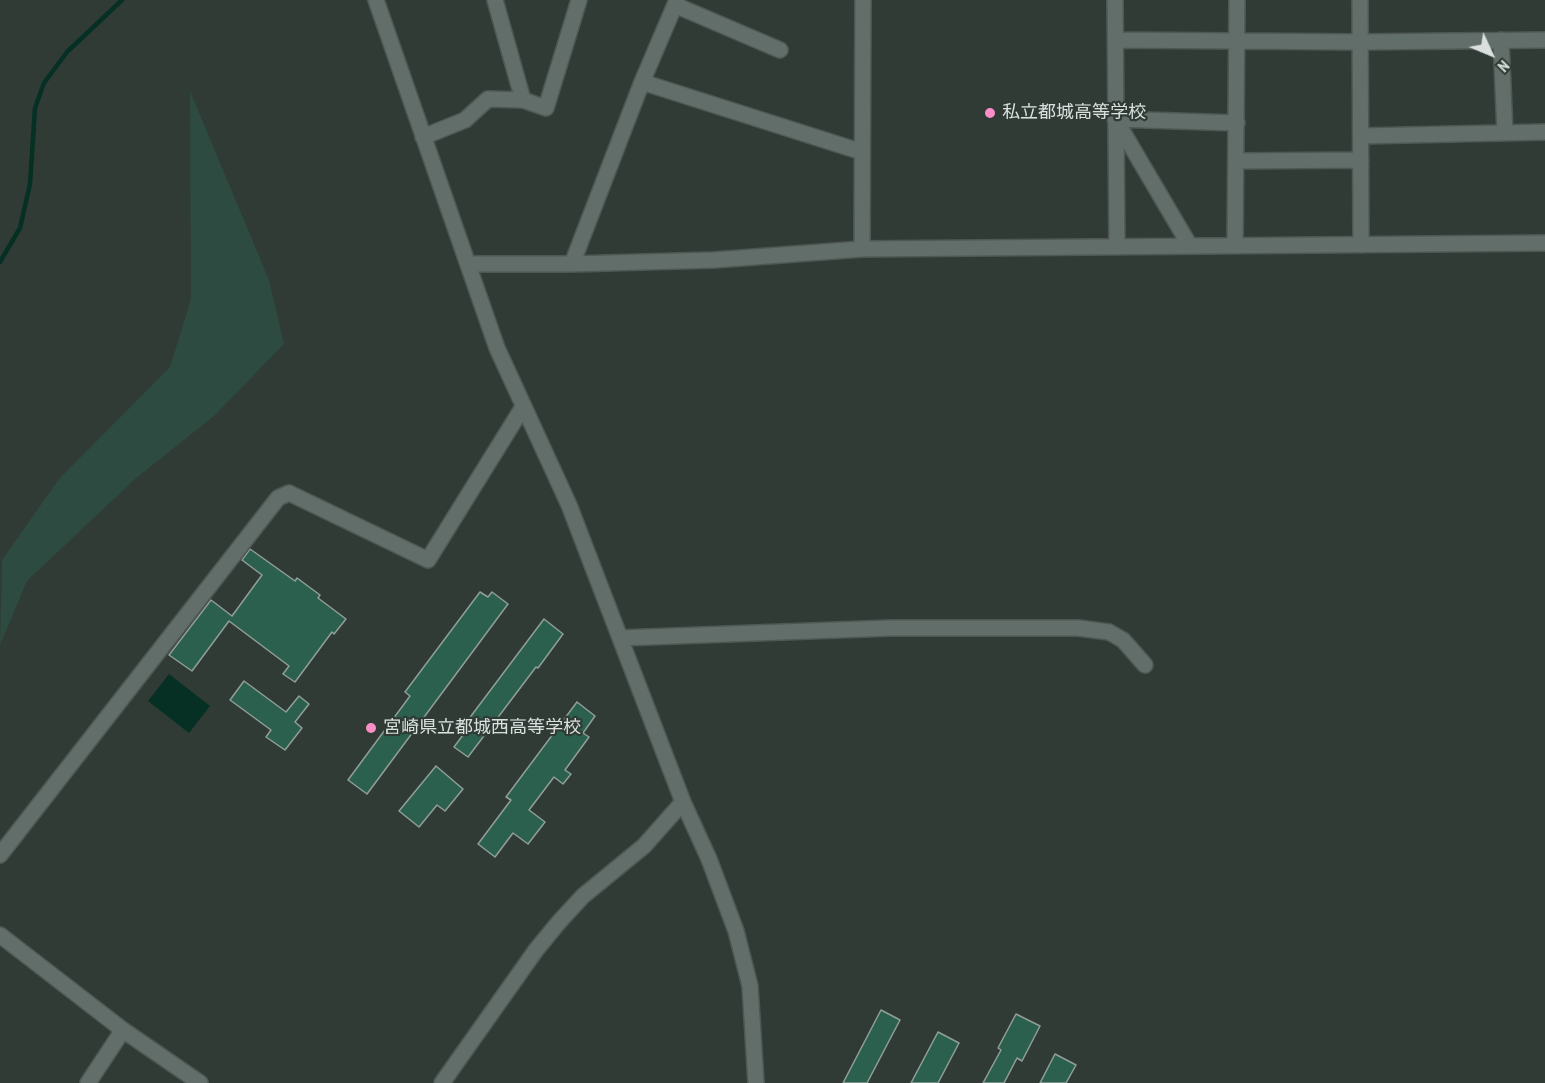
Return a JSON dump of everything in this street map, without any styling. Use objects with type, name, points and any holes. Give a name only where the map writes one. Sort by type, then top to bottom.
[{"type":"street","points":[[495,0],[524,100]]},
{"type":"street","points":[[423,137],[465,120],[488,99],[524,100],[546,108],[579,0]]},
{"type":"street","points":[[862,249],[863,0]]},
{"type":"street","points":[[1115,0],[1117,247]]},
{"type":"street","points":[[1235,246],[1237,0]]},
{"type":"street","points":[[1360,0],[1361,245]]},
{"type":"street","points":[[573,264],[642,82],[676,2],[780,50]]},
{"type":"street","points":[[381,4],[423,137],[496,348],[569,505],[683,802],[709,859],[736,932],[750,986],[756,1083]]},
{"type":"street","points":[[1116,40],[1360,42],[1545,40]]},
{"type":"street","points":[[1501,40],[1505,133]]},
{"type":"street","points":[[642,82],[862,152]]},
{"type":"street","points":[[1115,119],[1237,123]]},
{"type":"street","points":[[1115,119],[1190,246]]},
{"type":"street","points":[[1361,136],[1545,132]]},
{"type":"street","points":[[1236,161],[1361,160]]},
{"type":"street","points":[[468,264],[714,260],[862,249],[1545,243]]},
{"type":"street","points":[[0,855],[278,498],[289,494],[428,560],[523,406]]},
{"type":"street","points":[[620,638],[891,628],[1078,628],[1109,632],[1123,640],[1145,665]]},
{"type":"street","points":[[442,1083],[536,950],[559,922],[584,896],[644,846],[683,802]]},
{"type":"street","points":[[0,935],[123,1030],[200,1083]]},
{"type":"street","points":[[88,1083],[123,1030]]},
{"type":"shaded area","points":[[190,91],[269,280],[284,344],[214,416],[135,479],[27,581],[0,645],[2,560],[59,479],[170,367],[191,299]]},
{"type":"shaded area","points":[[169,674],[210,706],[189,733],[148,701]]},
{"type":"building","points":[[250,549],[295,581],[297,578],[320,595],[318,598],[346,619],[334,634],[332,632],[295,682],[283,674],[289,666],[229,621],[192,671],[169,655],[211,600],[232,616],[262,575],[242,560]]},
{"type":"building","points":[[480,592],[488,597],[492,592],[508,604],[367,794],[348,780],[410,696],[405,692]]},
{"type":"building","points":[[544,619],[563,634],[468,757],[454,747],[466,731],[462,728]]},
{"type":"building","points":[[244,681],[286,712],[299,696],[309,704],[295,722],[302,728],[285,750],[266,737],[271,730],[230,700]]},
{"type":"building","points":[[577,702],[595,716],[583,733],[589,737],[565,770],[571,774],[563,784],[554,777],[529,810],[545,822],[528,844],[513,833],[495,857],[478,844],[511,800],[506,797]]},
{"type":"building","points":[[436,766],[463,789],[445,811],[437,805],[419,827],[399,811]]},
{"type":"building","points":[[881,1010],[900,1020],[867,1083],[843,1083]]},
{"type":"building","points":[[1016,1014],[1040,1026],[1022,1061],[1017,1058],[1004,1083],[983,1083],[1001,1050],[998,1048]]},
{"type":"building","points":[[938,1032],[959,1043],[938,1083],[911,1083]]},
{"type":"building","points":[[1055,1054],[1076,1065],[1066,1083],[1040,1083]]},
{"type":"waterway","points":[[0,262],[20,228],[30,184],[35,108],[44,83],[67,52],[122,0]]},
{"type":"place","name":"私立都城高等学校","points":[[990,113]]},
{"type":"place","name":"宮崎県立都城西高等学校","points":[[371,728]]}]
